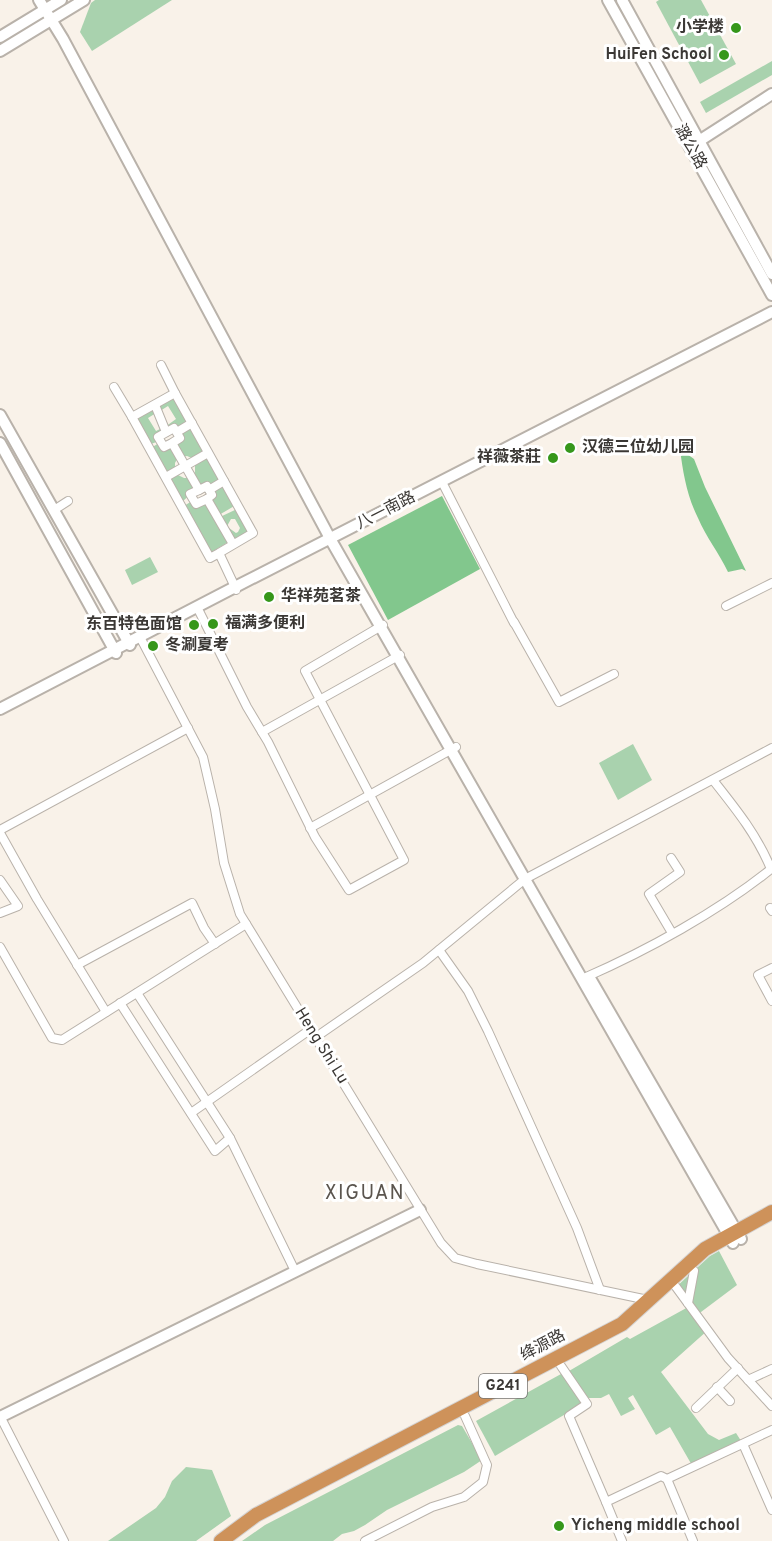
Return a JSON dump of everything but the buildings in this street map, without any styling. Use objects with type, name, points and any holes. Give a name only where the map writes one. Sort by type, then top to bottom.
[{"type":"highway","name":"绛源路","points":[[236,1541],[261,1523],[627,1331],[710,1256],[772,1212]]},
{"type":"highway","name":"绛源路","points":[[221,1541],[256,1515],[622,1324],[705,1248],[772,1222]]},
{"type":"main road","points":[[0,37],[45,4],[61,0]]},
{"type":"main road","points":[[0,51],[84,0]]},
{"type":"main road","name":"潞公路","points":[[609,0],[772,295]]},
{"type":"main road","name":"潞公路","points":[[621,0],[772,274]]},
{"type":"main road","points":[[45,4],[66,38],[333,540],[735,1237]]},
{"type":"main road","points":[[699,141],[772,94]]},
{"type":"main road","name":"八一南路","points":[[0,711],[772,312]]},
{"type":"main road","name":"八一南路","points":[[443,483],[772,318]]},
{"type":"main road","points":[[0,415],[130,644]]},
{"type":"main road","points":[[0,443],[115,651]]},
{"type":"main road","points":[[0,1416],[420,1210]]},
{"type":"street","points":[[114,387],[210,558],[253,533],[161,365]]},
{"type":"street","points":[[132,417],[175,393]]},
{"type":"street","points":[[154,405],[166,432]]},
{"type":"street","points":[[177,432],[192,423]]},
{"type":"street","points":[[174,428],[177,432],[180,438],[164,447],[158,437],[174,428]]},
{"type":"street","points":[[149,447],[160,441]]},
{"type":"street","points":[[172,443],[199,490]]},
{"type":"street","points":[[166,477],[208,453]]},
{"type":"street","points":[[224,481],[208,494],[196,504],[190,494],[207,486],[208,494],[233,544]]},
{"type":"street","points":[[443,483],[514,622],[560,702],[614,674]]},
{"type":"street","points":[[181,506],[193,499]]},
{"type":"street","points":[[54,510],[68,501]]},
{"type":"street","points":[[221,552],[219,553],[236,589]]},
{"type":"street","points":[[726,606],[772,583]]},
{"type":"street","points":[[198,609],[310,828],[349,890],[404,860],[305,671],[382,625]]},
{"type":"street","name":"Heng Shi Lu","points":[[140,638],[203,757],[224,863],[240,914],[441,1243],[455,1258],[648,1300]]},
{"type":"street","points":[[262,732],[400,655]]},
{"type":"street","points":[[106,1012],[0,832],[188,728]]},
{"type":"street","points":[[310,828],[454,748]]},
{"type":"street","points":[[316,1037],[439,950],[528,877],[772,748]]},
{"type":"street","points":[[586,978],[672,933],[753,883],[771,869],[762,847],[743,817],[713,780]]},
{"type":"street","points":[[671,858],[680,872],[649,894],[672,933]]},
{"type":"street","points":[[0,880],[18,906],[0,914]]},
{"type":"street","points":[[77,965],[192,903],[215,944]]},
{"type":"street","points":[[0,947],[52,1038],[62,1040],[246,924]]},
{"type":"street","points":[[439,950],[468,991],[488,1031],[577,1228],[600,1290]]},
{"type":"street","points":[[772,968],[758,975],[772,1001]]},
{"type":"street","points":[[136,993],[230,1138],[295,1271]]},
{"type":"street","points":[[120,1003],[215,1151],[230,1138]]},
{"type":"street","points":[[191,1113],[311,1029]]},
{"type":"street","points":[[688,1303],[694,1271]]},
{"type":"street","points":[[676,1287],[738,1368],[772,1406]]},
{"type":"street","points":[[561,1366],[587,1404],[569,1416],[622,1541]]},
{"type":"street","points":[[696,1408],[738,1368]]},
{"type":"street","points":[[748,1380],[772,1369]]},
{"type":"street","points":[[717,1388],[730,1401]]},
{"type":"street","points":[[0,1416],[64,1541]]},
{"type":"street","points":[[365,1541],[432,1507],[464,1497],[483,1482],[487,1465],[465,1416]]},
{"type":"street","points":[[666,1479],[772,1430]]},
{"type":"street","points":[[743,1444],[772,1510]]},
{"type":"street","points":[[606,1502],[661,1476],[666,1479],[693,1541]]},
{"type":"green space","points":[[95,0],[172,0],[92,51],[80,32],[91,3]]},
{"type":"green space","points":[[659,0],[701,0],[736,64],[700,84],[656,2]]},
{"type":"green space","points":[[772,61],[772,75],[706,113],[700,102]]},
{"type":"green space","points":[[175,397],[190,423],[177,431],[167,431],[165,427],[176,419],[168,406],[160,411],[158,406]]},
{"type":"green space","points":[[154,408],[156,413],[148,418],[156,431],[162,428],[164,432],[159,441],[151,444],[136,419]]},
{"type":"green space","points":[[192,426],[206,452],[194,459],[187,456],[181,457],[174,444],[179,433]]},
{"type":"green space","points":[[159,443],[171,444],[178,457],[175,468],[166,474],[151,448]]},
{"type":"green space","points":[[680,449],[694,459],[705,487],[746,571],[742,569],[728,572],[705,532],[688,493]]},
{"type":"green space","points":[[208,455],[222,480],[210,487],[200,488],[192,476],[195,472],[195,463]]},
{"type":"green space","points":[[176,474],[189,478],[196,489],[182,502],[169,477]]},
{"type":"green space","points":[[224,484],[236,505],[219,515],[210,499],[211,490]]},
{"type":"green space","points":[[442,496],[480,569],[388,620],[348,545]]},
{"type":"green space","points":[[192,501],[206,501],[230,541],[210,553],[184,506]]},
{"type":"green space","points":[[237,509],[250,530],[233,541],[227,530],[229,528],[236,533],[240,528],[235,519],[231,519],[226,528],[220,517]]},
{"type":"green space","points":[[150,557],[158,572],[132,585],[125,570]]},
{"type":"green space","points":[[633,744],[652,780],[618,800],[599,763]]},
{"type":"green space","points":[[719,1251],[737,1285],[697,1315],[708,1330],[661,1372],[708,1434],[719,1440],[736,1433],[743,1444],[693,1467],[670,1427],[656,1435],[633,1395],[628,1398],[635,1409],[621,1416],[609,1394],[601,1398],[587,1398],[569,1371],[627,1337],[630,1339],[690,1306],[676,1287],[710,1256]]},
{"type":"green space","points":[[561,1374],[569,1381],[584,1403],[495,1456],[476,1421]]},
{"type":"green space","points":[[458,1425],[462,1426],[482,1460],[464,1472],[387,1510],[365,1525],[342,1534],[333,1541],[242,1541],[265,1525]]},
{"type":"green space","points":[[186,1467],[212,1470],[231,1516],[196,1541],[108,1541],[156,1508],[165,1497],[172,1481]]},
{"type":"place","name":"小学楼","points":[[736,28]]},
{"type":"place","name":"HuiFen School","points":[[724,55]]},
{"type":"place","name":"汉德三位幼儿园","points":[[570,448]]},
{"type":"place","name":"祥薇茶莊","points":[[553,458]]},
{"type":"place","name":"华祥苑茗茶","points":[[269,597]]},
{"type":"place","name":"福满多便利","points":[[213,624]]},
{"type":"place","name":"东百特色面馆","points":[[194,625]]},
{"type":"place","name":"冬涮夏考","points":[[153,646]]},
{"type":"place","name":"Yicheng middle school","points":[[559,1526]]},
{"type":"district","name":"XIGUAN","points":[[365,1194]]}]
